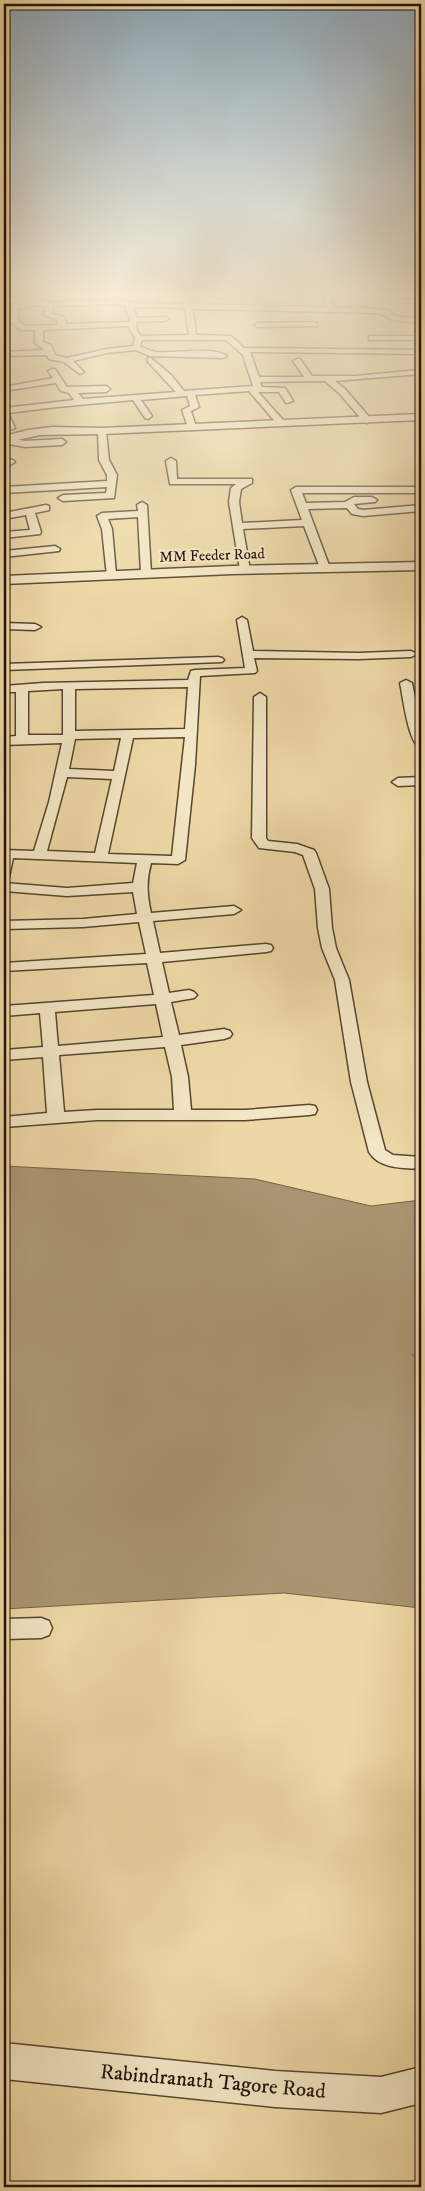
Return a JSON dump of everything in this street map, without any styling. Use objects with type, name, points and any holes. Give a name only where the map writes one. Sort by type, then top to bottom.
[{"type":"street","points":[[8,396],[18,401],[64,407],[81,403],[136,398],[172,402],[186,410],[192,427]]},
{"type":"street","points":[[76,396],[81,403]]},
{"type":"street","points":[[172,402],[184,396]]},
{"type":"street","points":[[186,410],[195,407],[187,396]]},
{"type":"street","points":[[259,396],[281,423]]},
{"type":"street","points":[[287,396],[290,401]]},
{"type":"street","points":[[347,396],[367,420]]},
{"type":"street","points":[[136,398],[148,416]]},
{"type":"street","points":[[4,429],[11,428],[4,412],[18,401]]},
{"type":"street","points":[[4,440],[20,434],[44,431],[102,431],[421,417]]},
{"type":"street","points":[[63,498],[109,497],[112,475],[104,460],[102,431]]},
{"type":"street","points":[[4,440],[20,444],[62,442]]},
{"type":"street","points":[[171,461],[173,482],[249,481],[236,488],[234,502],[245,570]]},
{"type":"street","points":[[4,490],[111,484]]},
{"type":"street","points":[[325,568],[296,490],[421,490]]},
{"type":"street","points":[[301,506],[349,504],[356,500],[421,499]]},
{"type":"street","points":[[349,504],[355,512],[363,513],[421,508]]},
{"type":"street","points":[[4,516],[46,508]]},
{"type":"street","points":[[111,574],[107,529],[102,516],[142,510],[146,573]]},
{"type":"street","points":[[4,535],[36,532],[30,511]]},
{"type":"street","points":[[239,526],[307,523]]},
{"type":"street","points":[[4,554],[55,549]]},
{"type":"street","name":"MM Feeder Road","points":[[4,580],[111,574],[421,566]]},
{"type":"street","points":[[4,874],[5,854],[101,856],[171,861],[179,859],[195,673],[250,671],[242,620]]},
{"type":"street","points":[[4,626],[35,627]]},
{"type":"street","points":[[248,654],[359,656],[411,654]]},
{"type":"street","points":[[4,667],[218,660]]},
{"type":"street","points":[[406,683],[414,725],[421,742]]},
{"type":"street","points":[[4,689],[193,684]]},
{"type":"street","points":[[40,854],[69,737],[69,686]]},
{"type":"street","points":[[22,688],[22,739]]},
{"type":"street","points":[[260,697],[259,838],[264,845],[304,850],[312,858],[322,889],[324,928],[329,948],[342,980],[360,1082],[377,1152],[382,1157],[392,1160],[421,1163]]},
{"type":"street","points":[[4,740],[191,733]]},
{"type":"street","points":[[101,856],[128,734]]},
{"type":"street","points":[[61,773],[119,775]]},
{"type":"street","points":[[398,782],[421,781]]},
{"type":"street","points":[[145,858],[140,887],[144,918],[155,958],[162,999],[173,1041],[180,1077],[183,1114]]},
{"type":"street","points":[[4,887],[66,892],[140,887]]},
{"type":"street","points":[[4,925],[49,925],[234,910]]},
{"type":"street","points":[[4,967],[155,958],[266,948]]},
{"type":"street","points":[[4,1011],[162,999],[189,995]]},
{"type":"street","points":[[47,1007],[56,1117]]},
{"type":"street","points":[[4,1055],[173,1041],[224,1034]]},
{"type":"street","points":[[4,1122],[56,1117],[183,1114],[245,1115],[309,1110]]},
{"type":"street","points":[[4,1629],[41,1628]]},
{"type":"street","name":"Rabindranath Tagore Road","points":[[4,2061],[294,2090],[380,2095],[421,2085]]},
{"type":"shaded area","points":[[4,1166],[255,1179],[371,1206],[421,1200],[421,1354],[412,1355],[421,1362],[421,1608],[284,1593],[4,1609]]}]
